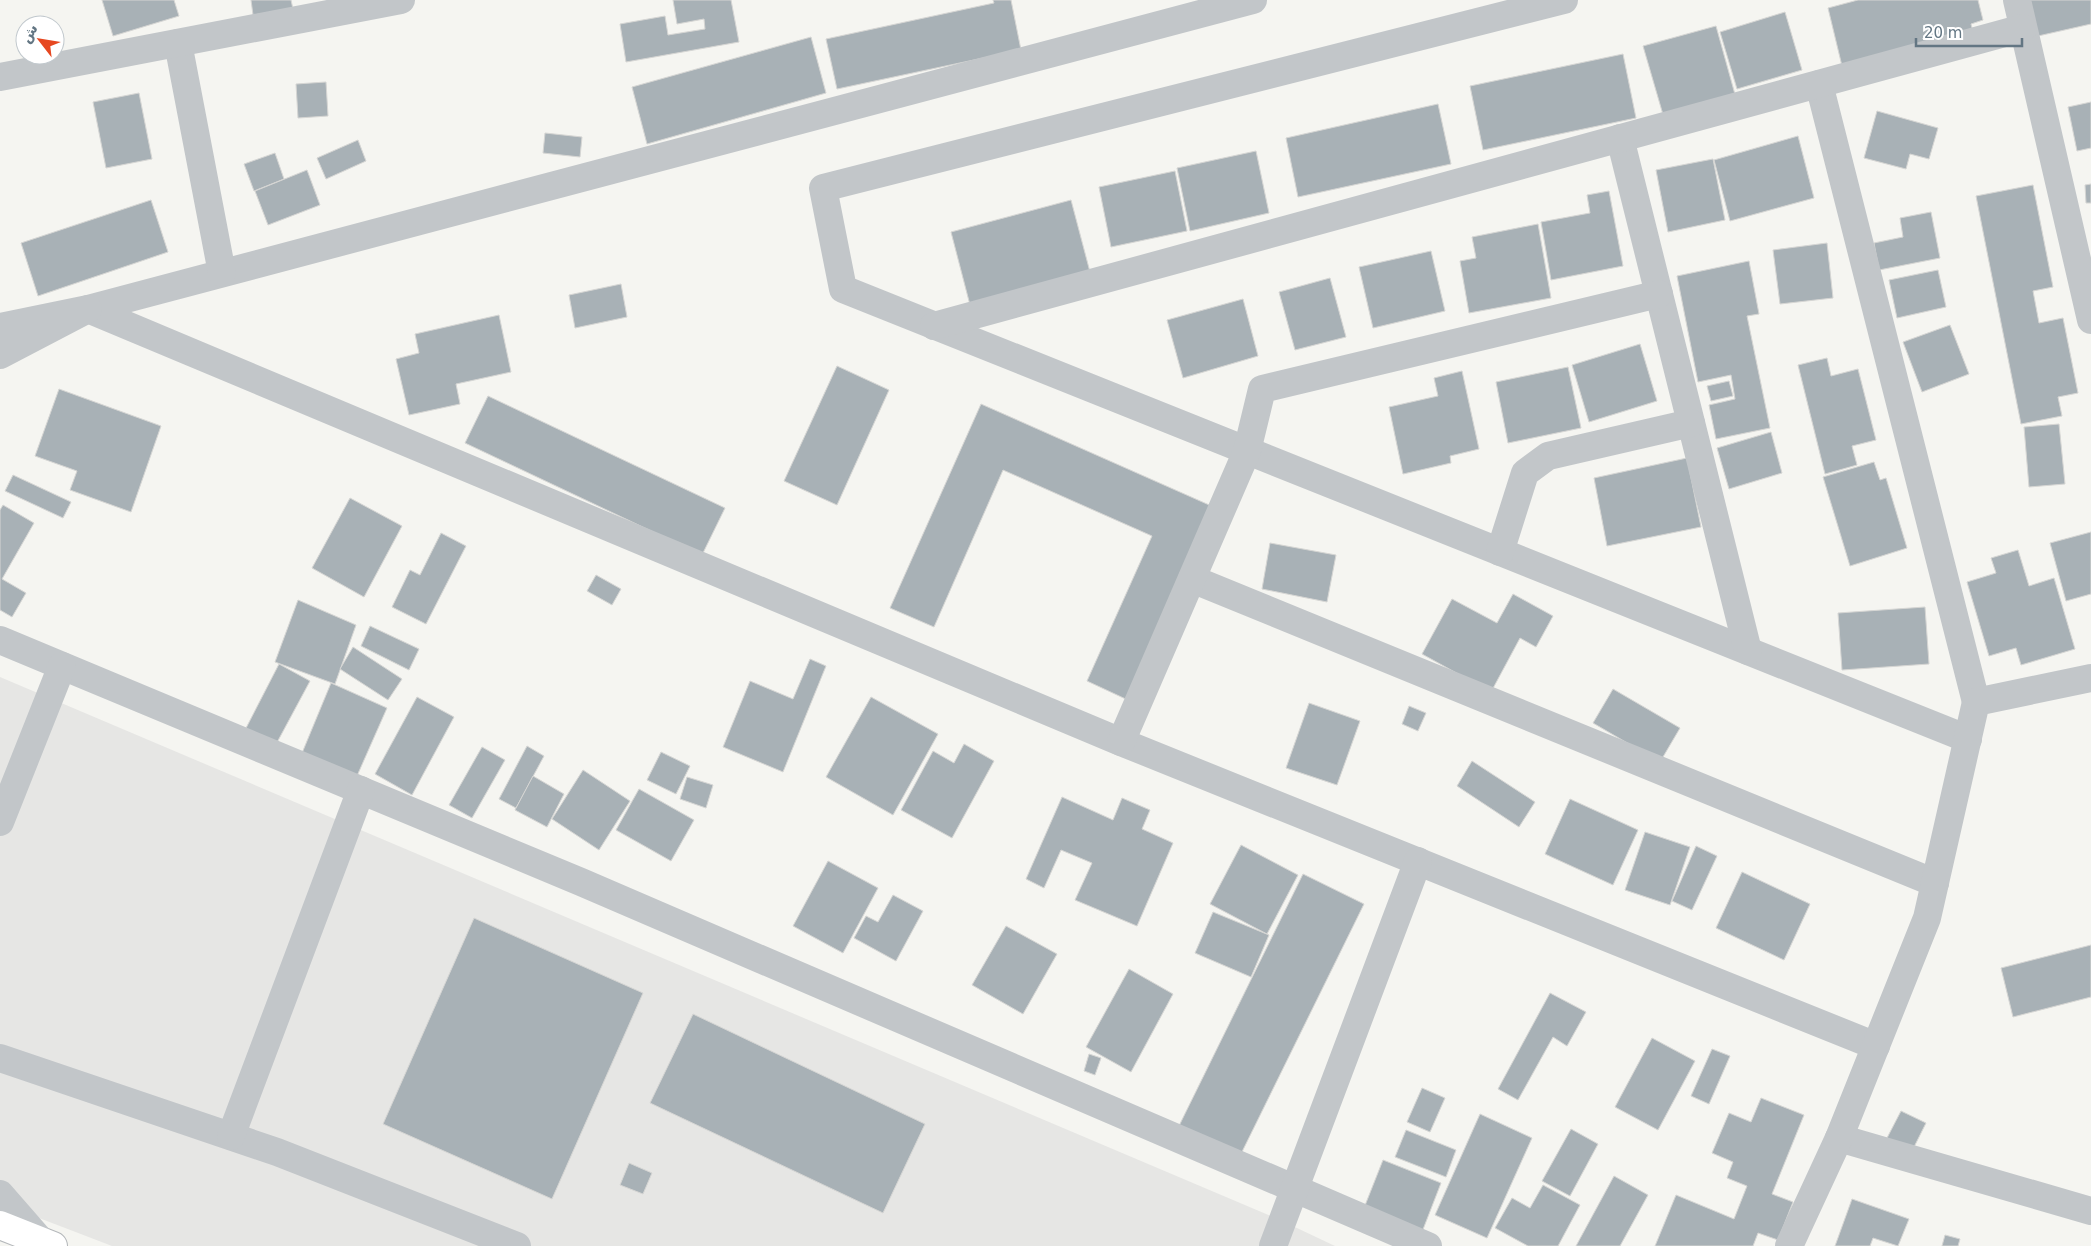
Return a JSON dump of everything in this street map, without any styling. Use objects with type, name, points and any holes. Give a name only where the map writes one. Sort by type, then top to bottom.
[{"type":"highway","points":[[0,1225],[47,1243]]},
{"type":"street","points":[[0,77],[178,43],[359,4],[401,0]]},
{"type":"street","points":[[0,326],[88,309],[1253,0]]},
{"type":"street","points":[[1564,0],[823,188],[843,289],[1968,739]]},
{"type":"street","points":[[2017,0],[2091,320]]},
{"type":"street","points":[[934,326],[2023,28]]},
{"type":"street","points":[[178,43],[222,273]]},
{"type":"street","points":[[1789,1246],[1839,1138],[1927,918],[1976,702],[1819,84]]},
{"type":"street","points":[[1620,138],[1748,651]]},
{"type":"street","points":[[1122,742],[1247,451],[1262,389],[1659,294]]},
{"type":"street","points":[[0,355],[88,309]]},
{"type":"street","points":[[88,309],[1122,742],[1876,1046]]},
{"type":"street","points":[[1500,552],[1525,473],[1538,462],[1548,456],[1691,424]]},
{"type":"street","points":[[1192,579],[1935,883]]},
{"type":"street","points":[[0,640],[599,890],[1428,1246]]},
{"type":"street","points":[[0,822],[62,666]]},
{"type":"street","points":[[1976,702],[2091,678]]},
{"type":"street","points":[[231,1136],[361,790]]},
{"type":"street","points":[[1273,1246],[1293,1188],[1418,861]]},
{"type":"street","points":[[0,1058],[277,1152],[517,1246]]},
{"type":"street","points":[[1839,1138],[2091,1211]]},
{"type":"street","points":[[0,1194],[47,1243]]},
{"type":"shaded area","points":[[0,677],[1280,1220],[1335,1246],[112,1246],[0,1203]]},
{"type":"building","points":[[102,0],[174,0],[179,16],[113,36]]},
{"type":"building","points":[[251,0],[291,0],[293,9],[253,15]]},
{"type":"building","points":[[673,0],[731,0],[739,42],[626,62],[620,24],[665,16],[668,35],[705,29],[704,19],[677,24]]},
{"type":"building","points":[[993,0],[1011,0],[1021,50],[837,89],[826,39],[994,3]]},
{"type":"building","points":[[1858,0],[1978,0],[1983,20],[1971,24],[1973,32],[1842,66],[1828,8]]},
{"type":"building","points":[[2030,0],[2091,0],[2091,24],[2038,36]]},
{"type":"building","points":[[1785,12],[1802,70],[1737,89],[1720,32]]},
{"type":"building","points":[[1716,26],[1736,98],[1664,118],[1643,46]]},
{"type":"building","points":[[811,37],[826,93],[647,144],[632,87]]},
{"type":"building","points":[[1623,54],[1636,118],[1483,150],[1470,86]]},
{"type":"building","points":[[326,82],[328,116],[298,118],[296,84]]},
{"type":"building","points":[[139,93],[152,159],[106,168],[93,102]]},
{"type":"building","points":[[2091,102],[2091,148],[2077,151],[2068,107]]},
{"type":"building","points":[[1438,104],[1451,164],[1298,197],[1286,138]]},
{"type":"building","points":[[1877,111],[1938,128],[1929,159],[1910,154],[1906,169],[1864,158]]},
{"type":"building","points":[[545,133],[582,137],[580,157],[543,153]]},
{"type":"building","points":[[1798,136],[1814,198],[1730,221],[1714,160]]},
{"type":"building","points":[[358,140],[366,161],[326,179],[317,158]]},
{"type":"building","points":[[1256,151],[1269,213],[1190,231],[1177,168]]},
{"type":"building","points":[[275,153],[284,179],[254,191],[244,164]]},
{"type":"building","points":[[1713,159],[1725,220],[1668,232],[1656,170]]},
{"type":"building","points":[[307,170],[320,205],[268,225],[255,191]]},
{"type":"building","points":[[1175,171],[1187,231],[1111,247],[1099,187]]},
{"type":"building","points":[[2091,184],[2091,203],[2086,203],[2085,185]]},
{"type":"building","points":[[2033,185],[2053,287],[2033,291],[2039,323],[2063,318],[2078,393],[2058,397],[2062,416],[2021,424],[1976,196]]},
{"type":"building","points":[[1609,191],[1623,266],[1551,280],[1541,222],[1590,213],[1587,195]]},
{"type":"building","points":[[151,200],[168,252],[38,296],[21,243]]},
{"type":"building","points":[[1071,200],[1090,272],[970,305],[951,232]]},
{"type":"building","points":[[1931,212],[1940,258],[1879,270],[1874,243],[1903,237],[1900,218]]},
{"type":"building","points":[[1538,224],[1551,298],[1469,313],[1460,261],[1476,258],[1472,237]]},
{"type":"building","points":[[1827,243],[1833,298],[1780,304],[1773,250]]},
{"type":"building","points":[[1431,251],[1445,311],[1373,328],[1359,267]]},
{"type":"building","points":[[1749,261],[1759,314],[1747,316],[1770,428],[1716,439],[1709,405],[1735,399],[1731,375],[1698,382],[1677,276]]},
{"type":"building","points":[[1938,270],[1946,307],[1897,318],[1889,280]]},
{"type":"building","points":[[1330,278],[1346,337],[1295,350],[1279,292]]},
{"type":"building","points":[[621,284],[627,317],[575,328],[569,295]]},
{"type":"building","points":[[1243,299],[1258,356],[1183,378],[1167,320]]},
{"type":"building","points":[[499,315],[511,372],[456,384],[460,404],[409,415],[396,359],[419,353],[415,334]]},
{"type":"building","points":[[1950,325],[1969,374],[1922,392],[1903,342]]},
{"type":"building","points":[[1640,344],[1657,401],[1589,422],[1572,365]]},
{"type":"building","points":[[1827,358],[1831,376],[1858,369],[1876,440],[1852,446],[1857,465],[1825,474],[1798,365]]},
{"type":"building","points":[[837,366],[889,390],[837,505],[784,481]]},
{"type":"building","points":[[1568,367],[1581,428],[1508,443],[1496,382]]},
{"type":"building","points":[[1462,371],[1479,449],[1450,456],[1451,463],[1403,474],[1389,407],[1438,396],[1434,378]]},
{"type":"building","points":[[1729,381],[1733,396],[1711,401],[1707,386]]},
{"type":"building","points":[[59,389],[161,426],[131,512],[70,490],[77,471],[35,456]]},
{"type":"building","points":[[488,396],[725,508],[702,555],[465,443]]},
{"type":"building","points":[[981,404],[1216,508],[1130,701],[1087,681],[1152,536],[1003,470],[934,627],[890,608]]},
{"type":"building","points":[[2059,424],[2065,484],[2029,487],[2024,427]]},
{"type":"building","points":[[1771,432],[1782,473],[1729,489],[1717,448]]},
{"type":"building","points":[[1687,458],[1701,527],[1607,546],[1594,478]]},
{"type":"building","points":[[1874,462],[1880,480],[1886,478],[1907,548],[1850,566],[1823,477]]},
{"type":"building","points":[[13,475],[71,502],[63,518],[5,491]]},
{"type":"building","points":[[350,498],[402,526],[364,597],[312,568]]},
{"type":"building","points":[[3,505],[34,523],[2,579],[26,593],[12,617],[0,610],[0,510]]},
{"type":"building","points":[[2091,532],[2091,594],[2066,601],[2050,543]]},
{"type":"building","points":[[441,533],[466,546],[426,624],[392,607],[410,570],[420,575]]},
{"type":"building","points":[[1270,543],[1336,555],[1327,602],[1262,589]]},
{"type":"building","points":[[2018,550],[2029,586],[2054,578],[2075,649],[2021,665],[2016,648],[1989,656],[1967,582],[1996,573],[1991,558]]},
{"type":"building","points":[[596,575],[621,589],[612,605],[587,591]]},
{"type":"building","points":[[1513,594],[1553,616],[1536,647],[1520,638],[1491,692],[1422,654],[1452,599],[1497,623]]},
{"type":"building","points":[[298,600],[356,625],[335,684],[275,662]]},
{"type":"building","points":[[1925,607],[1929,664],[1842,670],[1838,613]]},
{"type":"building","points":[[370,626],[419,649],[409,670],[361,646]]},
{"type":"building","points":[[353,647],[402,679],[388,700],[340,669]]},
{"type":"building","points":[[810,659],[826,666],[783,772],[723,747],[750,681],[793,699]]},
{"type":"building","points":[[279,664],[310,681],[274,748],[244,732]]},
{"type":"building","points":[[331,683],[387,708],[349,794],[295,770]]},
{"type":"building","points":[[1613,689],[1680,728],[1660,762],[1593,723]]},
{"type":"building","points":[[417,697],[454,717],[412,795],[375,774]]},
{"type":"building","points":[[871,697],[938,734],[893,815],[826,777]]},
{"type":"building","points":[[1309,703],[1360,721],[1337,785],[1286,768]]},
{"type":"building","points":[[1409,706],[1426,713],[1418,731],[1402,724]]},
{"type":"building","points":[[964,744],[994,761],[952,838],[901,810],[933,751],[954,763]]},
{"type":"building","points":[[527,746],[544,756],[516,808],[499,799]]},
{"type":"building","points":[[482,747],[505,760],[472,818],[449,805]]},
{"type":"building","points":[[661,752],[690,766],[676,794],[647,780]]},
{"type":"building","points":[[1472,761],[1535,802],[1519,827],[1457,786]]},
{"type":"building","points":[[583,770],[630,801],[599,850],[552,819]]},
{"type":"building","points":[[533,776],[564,794],[547,827],[515,810]]},
{"type":"building","points":[[687,777],[713,785],[706,808],[680,799]]},
{"type":"building","points":[[639,789],[694,820],[671,861],[616,830]]},
{"type":"building","points":[[1062,797],[1113,820],[1122,798],[1150,810],[1142,829],[1173,843],[1137,926],[1075,900],[1092,863],[1061,850],[1044,888],[1026,879]]},
{"type":"building","points":[[1570,799],[1638,830],[1613,885],[1545,854]]},
{"type":"building","points":[[1645,832],[1690,847],[1670,905],[1625,890]]},
{"type":"building","points":[[1241,845],[1298,875],[1267,934],[1210,904]]},
{"type":"building","points":[[1696,846],[1717,856],[1692,910],[1672,901]]},
{"type":"building","points":[[828,861],[878,888],[843,953],[793,926]]},
{"type":"building","points":[[1742,872],[1810,904],[1784,960],[1716,928]]},
{"type":"building","points":[[1303,874],[1364,904],[1236,1164],[1175,1134]]},
{"type":"building","points":[[893,895],[923,911],[896,961],[854,938],[866,916],[878,922]]},
{"type":"building","points":[[1213,912],[1269,935],[1251,977],[1195,953]]},
{"type":"building","points":[[474,918],[643,993],[552,1199],[383,1124]]},
{"type":"building","points":[[1006,926],[1057,954],[1023,1014],[972,985]]},
{"type":"building","points":[[2091,945],[2091,997],[2013,1017],[2001,968]]},
{"type":"building","points":[[1129,969],[1173,994],[1131,1072],[1086,1047]]},
{"type":"building","points":[[1550,993],[1586,1012],[1567,1046],[1553,1037],[1518,1100],[1498,1089]]},
{"type":"building","points":[[693,1014],[925,1124],[883,1213],[650,1103]]},
{"type":"building","points":[[1652,1038],[1695,1061],[1658,1130],[1615,1107]]},
{"type":"building","points":[[1712,1049],[1730,1056],[1709,1104],[1691,1096]]},
{"type":"building","points":[[1089,1054],[1101,1058],[1095,1075],[1084,1071]]},
{"type":"building","points":[[1422,1088],[1445,1098],[1430,1132],[1407,1122]]},
{"type":"building","points":[[1761,1098],[1804,1115],[1772,1194],[1793,1202],[1778,1240],[1758,1233],[1753,1246],[1655,1246],[1676,1195],[1734,1219],[1747,1186],[1727,1178],[1733,1162],[1712,1153],[1729,1113],[1751,1122]]},
{"type":"building","points":[[1901,1111],[1926,1123],[1912,1151],[1887,1138]]},
{"type":"building","points":[[1480,1114],[1532,1138],[1487,1238],[1435,1215]]},
{"type":"building","points":[[1571,1129],[1598,1144],[1570,1196],[1542,1181]]},
{"type":"building","points":[[1406,1130],[1456,1150],[1446,1177],[1395,1157]]},
{"type":"building","points":[[1383,1160],[1441,1183],[1422,1232],[1364,1208]]},
{"type":"building","points":[[629,1163],[652,1173],[643,1194],[620,1185]]},
{"type":"building","points":[[1614,1176],[1648,1195],[1620,1246],[1576,1246]]},
{"type":"building","points":[[1543,1185],[1580,1205],[1558,1246],[1528,1246],[1495,1228],[1512,1198],[1530,1208]]},
{"type":"building","points":[[1852,1199],[1909,1219],[1898,1246],[1873,1238],[1870,1246],[1835,1246]]},
{"type":"building","points":[[1945,1235],[1960,1239],[1958,1246],[1942,1246]]}]
